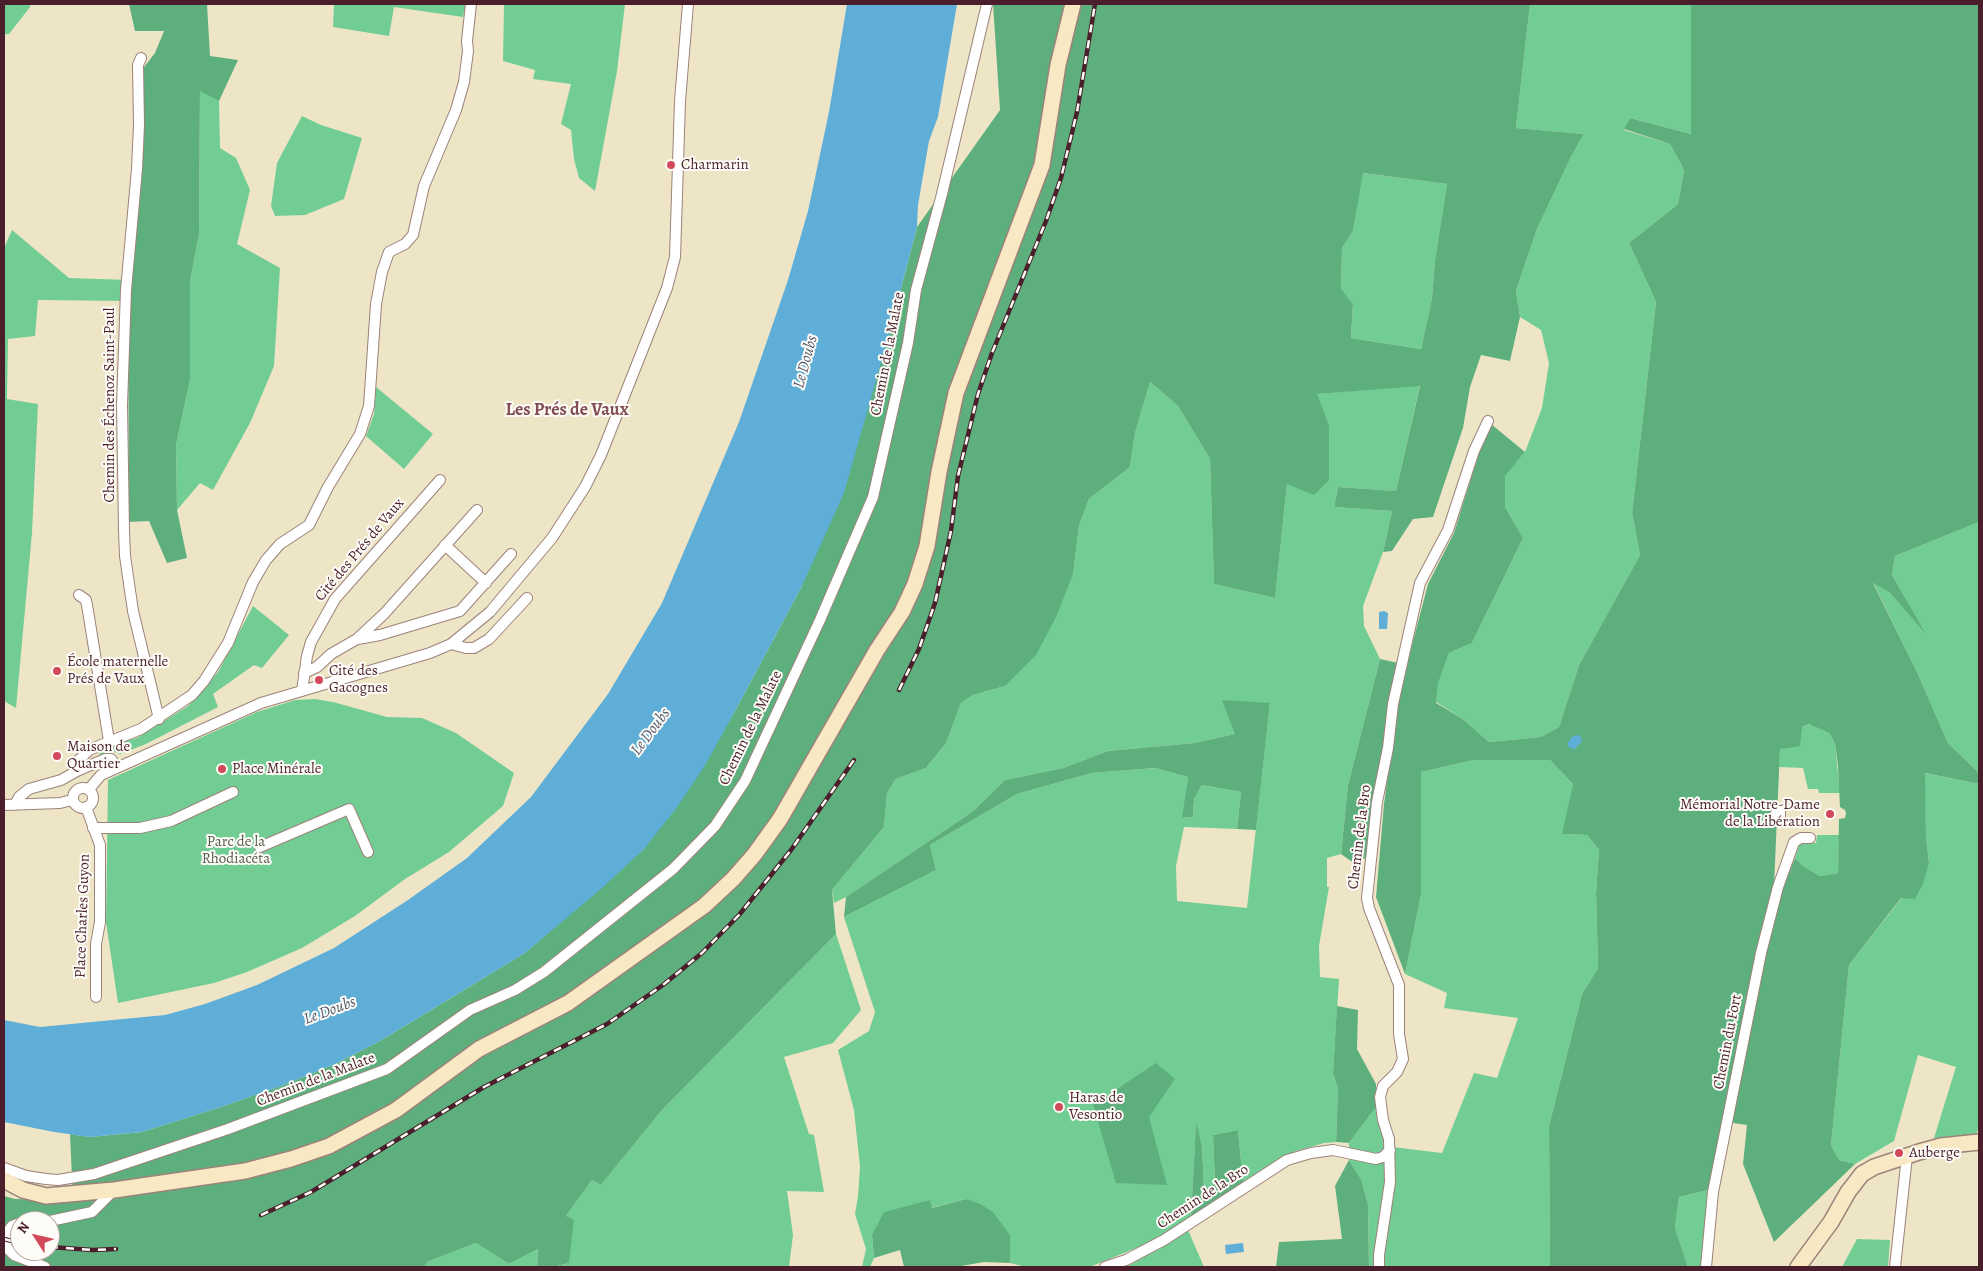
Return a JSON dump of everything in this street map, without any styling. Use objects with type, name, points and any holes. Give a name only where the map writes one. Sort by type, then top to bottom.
[{"type":"main road","points":[[4,1180],[23,1190],[46,1196],[114,1190],[216,1176],[258,1168],[329,1146],[396,1110],[474,1053],[568,1004],[704,906],[733,879],[754,855],[780,819],[877,650],[902,612],[919,575],[927,546],[939,472],[956,393],[1042,164],[1058,65],[1073,4]]},
{"type":"main road","points":[[1798,1267],[1831,1222],[1848,1192],[1862,1174],[1874,1167],[1941,1146],[1979,1142]]},
{"type":"street","points":[[77,771],[74,767],[76,763],[89,750],[141,729],[159,719],[192,695],[204,681],[228,643],[253,582],[266,560],[280,544],[309,525],[328,487],[360,434],[369,406],[376,304],[382,272],[389,252],[405,244],[413,235],[424,186],[456,110],[464,82],[468,51],[470,4]]},
{"type":"street","points":[[89,789],[101,775],[260,703],[430,653],[451,644],[490,612],[523,575],[566,518],[585,487],[601,455],[667,288],[675,257],[680,101],[688,4]]},
{"type":"street","name":"Chemin de la Malate","points":[[4,1168],[26,1176],[58,1180],[228,1129],[387,1069],[470,1010],[515,990],[544,972],[673,869],[715,826],[745,781],[820,620],[873,497],[908,343],[916,290],[942,194],[986,4]]},
{"type":"street","name":"Chemin des Échenoz Saint-Paul","points":[[141,58],[138,65],[139,124],[137,169],[126,290],[122,405],[124,530],[125,556],[133,611],[159,719]]},
{"type":"street","name":"Chemin de la Bro","points":[[1105,1267],[1126,1260],[1164,1240],[1210,1212],[1287,1160],[1311,1153],[1333,1150],[1376,1159],[1383,1157],[1390,1150],[1389,1139],[1382,1120],[1380,1098],[1383,1086],[1397,1072],[1403,1059],[1399,1034],[1399,985],[1368,898],[1378,802],[1388,748],[1393,704],[1420,583],[1448,530],[1474,451],[1488,421]]},
{"type":"street","name":"Cité des Prés de Vaux","points":[[302,691],[307,656],[323,616],[335,599],[440,480]]},
{"type":"street","points":[[357,640],[384,614],[477,510]]},
{"type":"street","points":[[445,545],[486,583]]},
{"type":"street","points":[[304,673],[317,667],[331,654],[357,640],[460,611],[511,554]]},
{"type":"street","points":[[79,594],[86,600],[108,741]]},
{"type":"street","points":[[451,644],[474,648],[489,639],[527,598]]},
{"type":"street","points":[[15,805],[19,797],[29,789],[61,780],[77,771],[109,758],[117,767]]},
{"type":"street","points":[[79,788],[89,789],[93,794],[93,801],[86,807],[76,806],[72,800],[74,793],[79,788]]},
{"type":"street","points":[[93,828],[140,828],[171,821],[233,792]]},
{"type":"street","points":[[4,804],[60,803],[72,800]]},
{"type":"street","name":"Place Charles Guyon","points":[[86,807],[100,845],[100,922],[96,944],[96,997]]},
{"type":"street","points":[[260,847],[349,809],[368,852]]},
{"type":"street","name":"Chemin du Fort","points":[[1706,1267],[1714,1192],[1754,988],[1778,887],[1794,842],[1801,838],[1810,838]]},
{"type":"street","points":[[1379,1267],[1379,1255],[1390,1182],[1390,1150]]},
{"type":"street","points":[[1895,1267],[1907,1156]]},
{"type":"street","points":[[60,1219],[92,1212],[114,1190]]},
{"type":"street","points":[[10,1229],[6,1241],[7,1248],[10,1251]]},
{"type":"street","points":[[30,1261],[45,1267]]},
{"type":"green space","points":[[4,4],[30,4],[30,7],[9,34],[4,34]]},
{"type":"green space","points":[[129,4],[207,4],[210,56],[238,60],[219,101],[200,91],[199,234],[190,282],[190,380],[176,445],[177,510],[187,558],[167,563],[149,521],[129,522],[128,301],[141,71],[155,53],[164,31],[135,31]]},
{"type":"green space","points":[[334,4],[466,4],[463,17],[394,7],[389,36],[333,27]]},
{"type":"green space","points":[[504,4],[625,4],[617,71],[595,191],[579,178],[574,159],[571,130],[561,124],[571,84],[533,79],[535,70],[503,61]]},
{"type":"green space","points":[[993,4],[1530,4],[1516,128],[1584,134],[1537,229],[1516,291],[1520,317],[1510,361],[1481,355],[1470,387],[1463,428],[1433,517],[1413,519],[1392,551],[1383,552],[1392,511],[1334,507],[1338,487],[1396,491],[1420,386],[1317,394],[1329,425],[1329,480],[1314,495],[1287,484],[1275,598],[1214,584],[1210,459],[1178,406],[1150,382],[1135,433],[1130,467],[1089,499],[1079,526],[1073,574],[1056,617],[1036,655],[1005,686],[973,695],[961,703],[946,743],[926,768],[896,779],[887,793],[884,827],[832,890],[836,934],[662,1110],[601,1185],[592,1180],[566,1216],[574,1220],[569,1263],[553,1267],[537,1267],[538,1249],[509,1264],[476,1243],[427,1262],[424,1267],[4,1267],[4,1196],[15,1199],[73,1200],[70,1134],[90,1137],[142,1132],[281,1086],[333,1065],[380,1041],[525,953],[644,849],[734,713],[801,588],[890,331],[917,227],[1000,110]],"holes":[[[1363,173],[1447,184],[1435,260],[1432,298],[1421,349],[1351,338],[1353,304],[1341,289],[1342,248],[1353,231]]]},
{"type":"green space","points":[[1530,4],[1691,4],[1691,134],[1630,118],[1624,130],[1670,144],[1684,170],[1678,204],[1629,243],[1656,302],[1632,513],[1640,555],[1579,665],[1559,727],[1541,737],[1489,742],[1463,719],[1436,702],[1437,683],[1449,653],[1472,643],[1523,538],[1505,507],[1505,475],[1525,452],[1542,408],[1549,363],[1541,330],[1520,317],[1516,291],[1537,229],[1584,134],[1516,128]]},
{"type":"green space","points":[[1691,4],[1979,4],[1979,522],[1895,556],[1892,575],[1926,634],[1889,592],[1873,583],[1917,672],[1948,743],[1979,773],[1979,784],[1925,773],[1926,837],[1929,863],[1923,884],[1915,899],[1901,898],[1849,965],[1831,1145],[1839,1160],[1855,1164],[1774,1242],[1743,1164],[1747,1125],[1726,1122],[1708,1190],[1679,1197],[1675,1228],[1688,1267],[1550,1267],[1549,1126],[1582,994],[1598,968],[1596,893],[1599,850],[1587,835],[1562,834],[1573,784],[1550,760],[1474,760],[1421,772],[1421,895],[1405,974],[1376,897],[1384,804],[1399,695],[1428,584],[1454,533],[1479,453],[1491,424],[1525,452],[1505,476],[1505,507],[1523,538],[1472,643],[1449,653],[1438,683],[1436,703],[1463,719],[1489,742],[1541,737],[1559,727],[1579,665],[1640,555],[1632,513],[1656,302],[1629,243],[1678,204],[1684,170],[1670,144],[1624,129],[1630,118],[1691,134]],"holes":[[[1809,724],[1829,733],[1835,744],[1840,807],[1846,813],[1845,818],[1839,819],[1838,873],[1820,876],[1803,866],[1795,858],[1783,888],[1774,886],[1780,749],[1800,746],[1802,727]]]},
{"type":"green space","points":[[200,90],[219,101],[220,148],[236,158],[250,190],[237,244],[280,268],[274,366],[250,423],[213,490],[200,483],[177,510],[176,445],[190,380],[190,282],[199,234]]},
{"type":"green space","points":[[302,116],[321,125],[362,138],[344,199],[305,215],[275,216],[271,206],[277,163]]},
{"type":"green space","points":[[1362,173],[1447,184],[1435,260],[1432,298],[1421,349],[1351,338],[1353,304],[1341,290],[1342,248],[1353,231]]},
{"type":"green space","points":[[12,230],[69,278],[129,280],[128,301],[38,300],[35,336],[8,339],[7,399],[38,404],[32,533],[16,708],[4,701],[4,258],[5,246]]},
{"type":"green space","points":[[1150,382],[1178,406],[1210,459],[1214,584],[1275,598],[1287,484],[1329,425],[1316,394],[1420,385],[1396,491],[1338,487],[1334,507],[1392,511],[1383,552],[1363,606],[1364,626],[1380,659],[1348,785],[1341,854],[1327,858],[1327,887],[1329,887],[1319,946],[1320,977],[1339,979],[1333,1073],[1338,1089],[1336,1142],[1324,1143],[1296,1151],[1243,1182],[1238,1130],[1213,1135],[1215,1184],[1204,1189],[1202,1146],[1196,1124],[1191,1217],[1156,1240],[1092,1266],[1026,1267],[1010,1263],[1010,1235],[966,1199],[931,1208],[930,1200],[872,1235],[874,1258],[870,1267],[862,1267],[866,1249],[855,1214],[860,1167],[854,1110],[838,1050],[869,1031],[875,1012],[844,917],[936,870],[930,845],[1017,794],[1092,773],[1155,768],[1188,777],[1183,818],[1193,817],[1194,799],[1202,785],[1241,792],[1237,829],[1184,827],[1176,866],[1177,901],[1247,908],[1270,703],[1235,734],[1194,743],[1108,751],[1063,768],[1005,780],[972,812],[846,897],[834,903],[832,890],[884,827],[887,793],[896,779],[926,768],[946,743],[961,703],[973,695],[1005,686],[1073,574],[1079,526],[1089,499],[1130,467],[1135,433]]},
{"type":"green space","points":[[376,387],[433,434],[404,469],[366,436],[374,414]]},
{"type":"green space","points":[[1979,522],[1979,773],[1948,743],[1917,672],[1873,582],[1889,592],[1924,631],[1892,575],[1895,556]]},
{"type":"green space","points":[[253,606],[289,635],[262,668],[254,665],[213,694],[218,707],[146,744],[120,754],[112,751],[100,755],[98,750],[137,738],[188,706],[218,672]]},
{"type":"green space","points":[[1380,659],[1398,663],[1389,698],[1369,856],[1355,864],[1341,854],[1348,785]]},
{"type":"green space","name":"Parc de la Rhodiacéta","points":[[315,699],[387,717],[422,718],[456,733],[514,773],[503,806],[449,852],[405,879],[355,916],[302,948],[247,972],[214,983],[118,1003],[106,922],[108,780],[257,712],[295,700]]},
{"type":"green space","points":[[1222,700],[1270,703],[1256,830],[1237,829],[1241,792],[1202,785],[1194,799],[1193,817],[1182,818],[1188,777],[1155,768],[1092,773],[1017,794],[930,845],[936,870],[844,917],[846,897],[972,812],[1005,780],[1063,768],[1108,751],[1194,743],[1235,734]]},
{"type":"green space","points":[[1810,724],[1829,733],[1835,744],[1840,793],[1819,793],[1818,789],[1808,789],[1803,768],[1779,767],[1780,749],[1802,727]]},
{"type":"green space","points":[[1474,760],[1550,760],[1573,784],[1563,834],[1587,835],[1599,850],[1596,893],[1598,968],[1582,994],[1549,1126],[1550,1267],[1369,1267],[1368,1204],[1361,1179],[1349,1160],[1349,1143],[1376,1107],[1392,1147],[1442,1153],[1474,1073],[1497,1078],[1518,1018],[1444,1008],[1447,993],[1405,974],[1421,895],[1421,772]]},
{"type":"green space","points":[[1924,773],[1979,784],[1979,1125],[1976,1136],[1934,1138],[1956,1067],[1918,1055],[1894,1141],[1855,1164],[1839,1160],[1831,1145],[1849,965],[1929,863],[1926,837]]},
{"type":"green space","points":[[1817,835],[1839,835],[1838,873],[1820,876],[1803,866],[1795,858],[1799,845],[1803,842],[1816,843]]},
{"type":"green space","points":[[836,934],[861,1010],[833,1043],[784,1057],[809,1134],[814,1135],[824,1192],[787,1191],[793,1235],[789,1267],[553,1267],[569,1263],[566,1216],[592,1180],[601,1185],[662,1110]]},
{"type":"green space","points":[[1337,1006],[1358,1010],[1357,1049],[1376,1084],[1376,1107],[1349,1143],[1336,1142],[1338,1089],[1333,1073]]},
{"type":"green space","points":[[1156,1063],[1175,1079],[1149,1117],[1167,1185],[1116,1183],[1093,1105]]},
{"type":"green space","points":[[1196,1122],[1202,1146],[1204,1189],[1215,1184],[1213,1135],[1238,1130],[1243,1182],[1191,1217]]},
{"type":"green space","points":[[1349,1160],[1361,1179],[1368,1204],[1369,1267],[1276,1267],[1279,1242],[1342,1239],[1335,1186]]},
{"type":"green space","points":[[1708,1190],[1705,1267],[1688,1267],[1675,1228],[1679,1197]]},
{"type":"green space","points":[[966,1199],[980,1204],[993,1212],[1010,1235],[1010,1263],[984,1262],[956,1267],[904,1267],[900,1250],[874,1258],[872,1235],[884,1212],[930,1200],[932,1208]]},
{"type":"green space","points":[[1188,1230],[1204,1267],[1124,1267],[1130,1265]]},
{"type":"green space","points":[[1857,1239],[1890,1240],[1888,1267],[1842,1267]]},
{"type":"green space","points":[[476,1243],[509,1264],[538,1249],[537,1266],[545,1267],[424,1267],[427,1262]]},
{"type":"water","name":"Le Doubs","points":[[847,4],[957,4],[938,117],[929,141],[918,205],[917,227],[844,493],[801,588],[704,767],[675,810],[644,849],[602,888],[525,953],[380,1041],[333,1065],[281,1086],[142,1132],[90,1137],[4,1122],[4,1020],[40,1027],[165,1015],[205,1004],[257,985],[334,948],[408,900],[467,858],[531,797],[608,694],[662,603],[739,422],[788,280],[808,211],[829,112]]},
{"type":"water","points":[[1384,611],[1388,613],[1387,629],[1379,629],[1379,612]]},
{"type":"water","points":[[1578,735],[1582,741],[1575,749],[1570,748],[1567,744],[1573,736]]},
{"type":"water","points":[[1243,1243],[1244,1252],[1226,1254],[1225,1245]]},
{"type":"railway","points":[[899,690],[919,649],[935,603],[951,531],[958,476],[978,394],[992,353],[1046,221],[1061,178],[1077,112],[1095,4]]},
{"type":"railway","points":[[261,1215],[311,1192],[484,1087],[607,1024],[663,985],[702,953],[739,915],[791,850],[854,760]]},
{"type":"railway","points":[[4,1239],[10,1240]]},
{"type":"railway","points":[[60,1248],[93,1250],[116,1249]]},
{"type":"place","name":"Charmarin","points":[[671,165]]},
{"type":"place","name":"École maternelle Prés de Vaux","points":[[57,671]]},
{"type":"place","name":"Cité des Gacognes","points":[[319,680]]},
{"type":"place","name":"Maison de Quartier","points":[[57,756]]},
{"type":"place","name":"Place Minérale","points":[[222,769]]},
{"type":"place","name":"Mémorial Notre-Dame de la Libération","points":[[1830,814]]},
{"type":"place","name":"Haras de Vesontio","points":[[1059,1107]]},
{"type":"place","name":"Auberge","points":[[1899,1153]]},
{"type":"district","name":"Les Prés de Vaux","points":[[567,411]]}]
